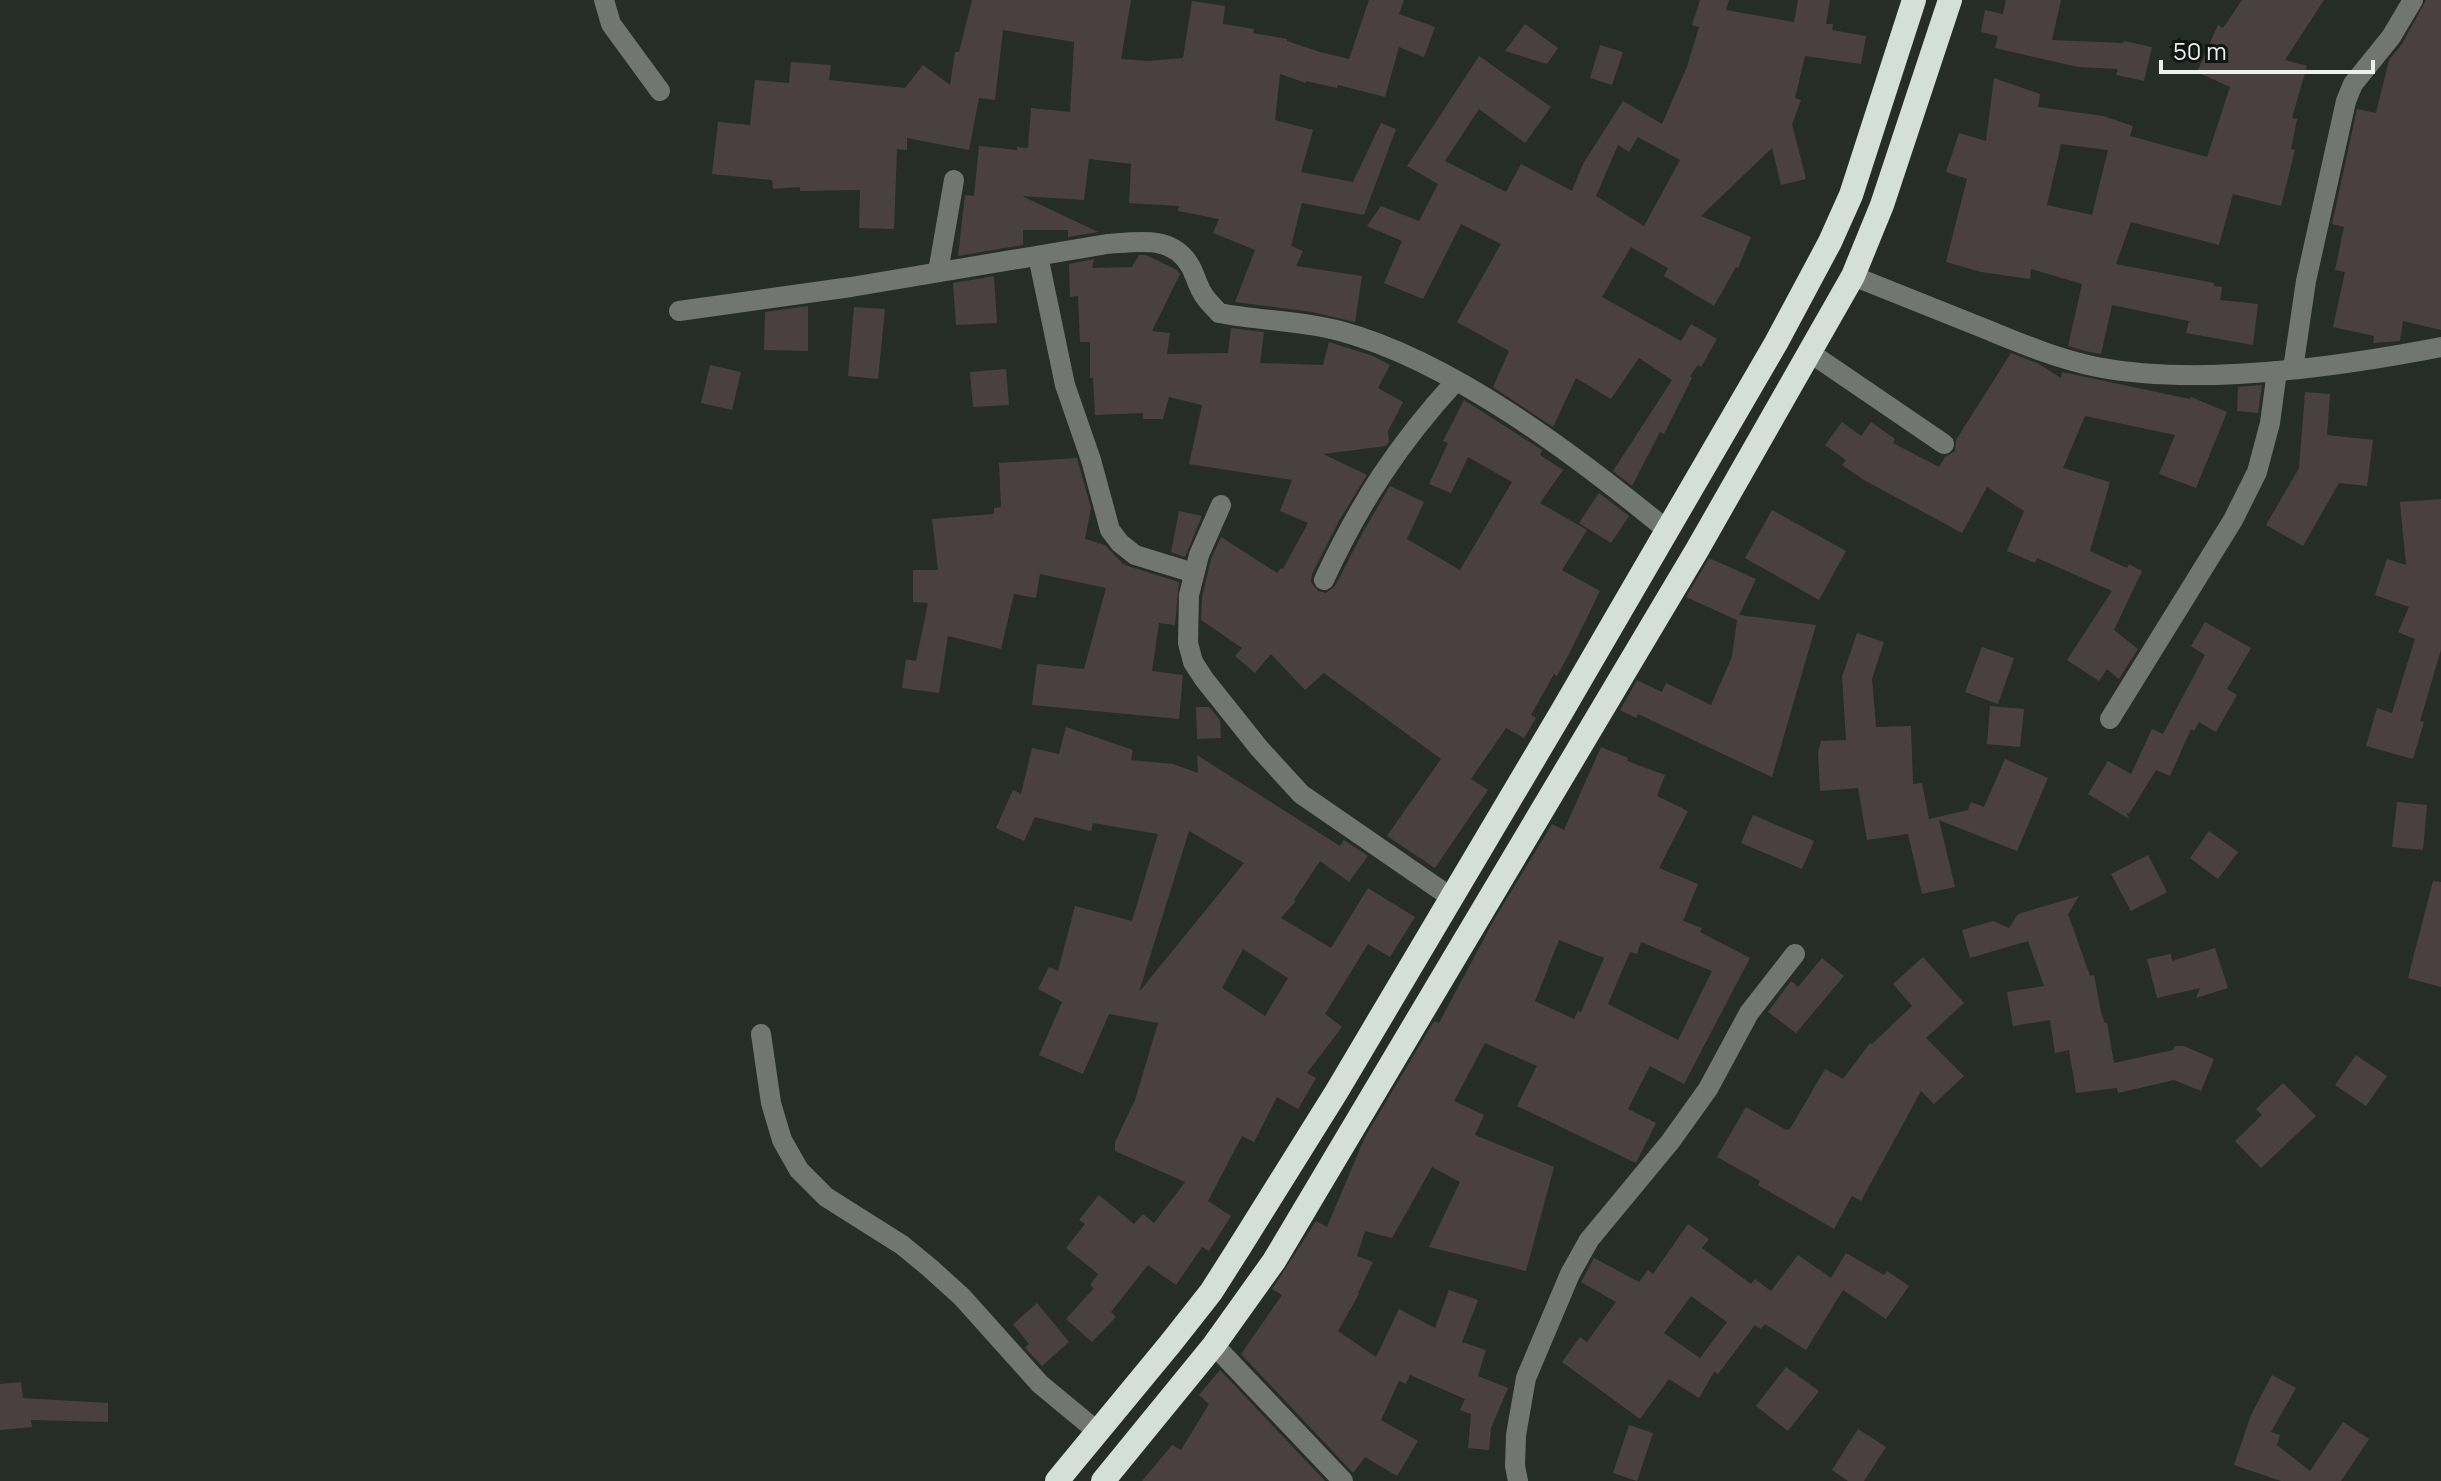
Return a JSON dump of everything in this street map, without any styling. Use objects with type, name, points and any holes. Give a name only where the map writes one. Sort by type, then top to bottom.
[{"type":"highway","points":[[1057,1481],[1178,1334],[1225,1270],[1452,898],[1776,343],[1830,242],[1851,195],[1914,0]]},
{"type":"highway","points":[[1103,1481],[1214,1345],[1274,1261],[1591,731],[1853,276],[1882,205],[1950,0]]},
{"type":"highway","points":[[1561,713],[1591,731]]},
{"type":"street","points":[[604,0],[611,24],[660,91]]},
{"type":"street","points":[[2110,719],[2233,520],[2257,472],[2285,370],[2346,101],[2353,84],[2391,37],[2413,0]]},
{"type":"street","points":[[938,272],[954,180]]},
{"type":"street","points":[[679,311],[1107,244],[1168,244],[1181,253],[1191,266],[1203,295],[1219,313],[1305,322],[1344,332],[1424,364],[1604,478],[1667,530]]},
{"type":"street","points":[[1038,256],[1065,385],[1091,460],[1110,530],[1135,555],[1194,573]]},
{"type":"street","points":[[1853,276],[2047,354],[2098,367],[2150,373],[2218,374],[2285,370],[2441,347]]},
{"type":"street","points":[[1809,352],[1944,444]]},
{"type":"street","points":[[1324,580],[1347,529],[1381,472],[1418,422],[1455,382]]},
{"type":"street","points":[[1221,505],[1194,573],[1189,595],[1188,643],[1193,662],[1283,777],[1301,794],[1452,898]]},
{"type":"street","points":[[1518,1481],[1516,1435],[1526,1378],[1570,1274],[1589,1240],[1670,1142],[1708,1089],[1749,1013],[1795,954]]},
{"type":"street","points":[[761,1034],[775,1115],[782,1140],[799,1170],[826,1197],[902,1245],[930,1268],[962,1297],[1040,1384],[1098,1432]]},
{"type":"street","points":[[1214,1345],[1343,1481]]},
{"type":"building","points":[[972,0],[1131,0],[1121,59],[1148,61],[1183,58],[1192,1],[1225,6],[1223,24],[1254,29],[1253,33],[1287,39],[1349,59],[1369,0],[1404,0],[1399,14],[1435,27],[1424,57],[1399,47],[1385,97],[1338,85],[1337,88],[1306,83],[1280,74],[1275,120],[1313,130],[1301,172],[1353,182],[1381,123],[1396,129],[1364,215],[1302,203],[1291,246],[1303,251],[1296,266],[1362,276],[1355,322],[1312,312],[1235,302],[1255,250],[1213,233],[1219,219],[1178,211],[1179,206],[1129,203],[1131,164],[1089,159],[1084,200],[1022,196],[1098,232],[1068,237],[1068,230],[1023,230],[1023,245],[958,256],[965,195],[974,196],[979,146],[1017,150],[1017,147],[1028,148],[1031,108],[1070,112],[1074,42],[1003,30],[995,100],[979,98],[969,150],[907,138],[907,150],[897,149],[894,229],[859,228],[860,190],[773,189],[772,180],[712,174],[718,122],[750,125],[755,80],[789,83],[791,62],[831,65],[829,80],[905,88],[923,65],[950,85],[955,52],[959,52]]},
{"type":"building","points":[[1700,0],[1729,0],[1726,10],[1794,22],[1798,0],[1830,0],[1826,24],[1833,24],[1832,30],[1866,36],[1861,64],[1805,56],[1795,98],[1801,100],[1792,124],[1806,179],[1781,185],[1772,148],[1701,216],[1751,237],[1738,268],[1714,306],[1664,276],[1668,268],[1631,247],[1602,297],[1681,341],[1691,324],[1717,339],[1701,367],[1698,365],[1690,376],[1692,378],[1664,434],[1660,432],[1632,486],[1613,471],[1672,380],[1639,358],[1611,399],[1576,378],[1553,427],[1493,387],[1509,351],[1457,322],[1501,244],[1461,224],[1423,299],[1384,283],[1402,241],[1367,226],[1381,206],[1419,221],[1438,184],[1407,166],[1479,56],[1551,107],[1525,143],[1479,109],[1445,161],[1506,192],[1521,164],[1572,191],[1583,164],[1623,101],[1662,124],[1687,67],[1699,27],[1692,25]],"holes":[[[1638,137],[1680,160],[1644,226],[1596,196],[1618,145],[1629,152]]]},
{"type":"building","points":[[2006,0],[2061,0],[2052,40],[2124,41],[2152,47],[2144,81],[2116,75],[2118,69],[2078,67],[1995,48],[1998,36],[1981,32],[1985,10],[2003,14]]},
{"type":"building","points":[[2242,0],[2324,0],[2285,60],[2307,66],[2292,118],[2297,119],[2291,149],[2295,150],[2281,206],[2233,194],[2219,245],[2131,222],[2116,264],[2214,283],[2214,286],[2222,287],[2220,300],[2258,304],[2253,345],[2186,333],[2189,321],[2112,305],[2101,354],[2085,351],[2068,346],[2082,284],[2031,269],[2030,279],[1981,272],[1946,262],[1967,179],[1946,172],[1959,133],[1986,141],[1994,78],[2040,94],[2038,107],[2103,116],[2133,126],[2130,136],[2207,157],[2230,87],[2197,72],[2218,25],[2223,28]],"holes":[[[2061,144],[2108,150],[2092,215],[2047,205]]]},
{"type":"building","points":[[2426,0],[2441,0],[2441,330],[2403,321],[2400,341],[2373,343],[2374,336],[2333,327],[2345,272],[2335,270],[2344,227],[2332,224],[2357,109],[2376,113],[2389,60],[2402,44]]},
{"type":"building","points":[[1525,24],[1558,48],[1547,64],[1505,51]]},
{"type":"building","points":[[1600,45],[1623,52],[1612,85],[1590,78]]},
{"type":"building","points":[[1139,255],[1146,255],[1180,274],[1152,331],[1170,333],[1167,354],[1228,353],[1231,328],[1264,332],[1260,363],[1323,365],[1329,342],[1373,356],[1390,365],[1378,388],[1403,402],[1388,431],[1389,442],[1386,446],[1323,454],[1367,475],[1312,574],[1311,582],[1318,591],[1326,593],[1335,586],[1390,486],[1424,502],[1407,539],[1460,570],[1512,482],[1468,457],[1451,493],[1429,484],[1448,443],[1443,441],[1464,400],[1542,450],[1540,455],[1563,470],[1540,503],[1587,530],[1562,570],[1600,591],[1557,676],[1554,674],[1531,715],[1536,718],[1524,738],[1506,728],[1471,779],[1488,790],[1435,868],[1387,836],[1441,759],[1324,673],[1305,690],[1271,654],[1255,673],[1235,656],[1242,648],[1201,620],[1202,597],[1211,559],[1221,537],[1277,573],[1283,569],[1308,523],[1280,511],[1292,480],[1189,464],[1202,405],[1169,397],[1163,419],[1143,419],[1143,413],[1095,415],[1093,378],[1090,378],[1090,342],[1080,342],[1078,296],[1070,297],[1069,264],[1094,259],[1092,268],[1132,267]]},
{"type":"building","points":[[994,276],[997,323],[956,325],[953,283]]},
{"type":"building","points":[[808,306],[808,351],[764,350],[765,312]]},
{"type":"building","points":[[854,307],[885,309],[878,379],[848,376]]},
{"type":"building","points":[[2011,353],[2039,364],[2061,378],[2062,372],[2191,397],[2227,412],[2196,488],[2159,474],[2175,435],[2085,416],[2063,468],[2110,482],[2090,551],[2127,568],[2129,564],[2142,571],[2114,630],[2138,649],[2119,679],[2107,669],[2099,681],[2067,660],[2112,591],[2037,558],[2035,563],[2007,551],[2024,511],[1987,487],[1962,533],[1864,480],[1842,465],[1846,460],[1825,445],[1842,422],[1861,436],[1871,422],[1895,439],[1893,443],[1939,467],[1945,457],[1955,451],[1956,440]]},
{"type":"building","points":[[710,365],[741,372],[732,410],[701,403]]},
{"type":"building","points":[[1006,369],[1009,405],[973,407],[970,372]]},
{"type":"building","points":[[2262,385],[2258,413],[2237,411],[2238,387]]},
{"type":"building","points":[[2305,392],[2330,394],[2327,435],[2373,440],[2367,486],[2339,483],[2303,546],[2266,525],[2299,468]]},
{"type":"building","points":[[1077,458],[1091,508],[1085,539],[1105,545],[1123,564],[1179,582],[1175,625],[1159,623],[1152,671],[1183,675],[1179,719],[1032,705],[1037,664],[1084,669],[1106,588],[1040,574],[1036,598],[1014,594],[1001,649],[948,636],[939,693],[902,688],[906,659],[916,661],[928,603],[913,602],[913,570],[938,570],[932,519],[994,514],[994,508],[1001,507],[999,463]]},
{"type":"building","points":[[1599,493],[1629,516],[1611,543],[1579,523]]},
{"type":"building","points":[[2441,499],[2441,650],[2420,721],[2424,722],[2413,759],[2366,746],[2377,708],[2392,713],[2415,639],[2398,632],[2409,607],[2375,595],[2387,559],[2406,565],[2400,502]]},
{"type":"building","points":[[1772,510],[1846,551],[1819,600],[1745,558]]},
{"type":"building","points":[[1179,511],[1202,516],[1185,557],[1171,552]]},
{"type":"building","points":[[1709,558],[1756,579],[1739,615],[1816,625],[1772,777],[1638,714],[1636,718],[1620,710],[1637,680],[1662,692],[1666,683],[1711,705],[1732,657],[1737,620],[1686,597]]},
{"type":"building","points":[[2205,622],[2251,648],[2227,689],[2237,695],[2216,732],[2199,722],[2194,731],[2191,729],[2170,776],[2156,770],[2129,814],[2126,812],[2129,819],[2088,794],[2108,761],[2131,774],[2152,729],[2163,734],[2205,655],[2191,646]]},
{"type":"building","points":[[1857,633],[1884,642],[1872,679],[1876,727],[1911,726],[1913,784],[1922,783],[1929,819],[1968,810],[1971,802],[1984,807],[2005,759],[2048,778],[2017,851],[1939,820],[1955,887],[1922,894],[1908,834],[1867,840],[1858,788],[1820,791],[1818,752],[1821,741],[1846,740],[1842,677]]},
{"type":"building","points":[[1982,647],[2014,658],[1998,704],[1965,692]]},
{"type":"building","points":[[1990,706],[2024,709],[2020,747],[1987,744]]},
{"type":"building","points":[[1196,707],[1209,707],[1220,720],[1221,738],[1197,739]]},
{"type":"building","points":[[1066,727],[1133,750],[1131,760],[1173,764],[1198,773],[1197,755],[1340,846],[1344,840],[1368,856],[1349,882],[1320,861],[1296,901],[1281,918],[1331,948],[1368,888],[1415,917],[1390,957],[1368,944],[1325,1014],[1342,1027],[1307,1073],[1316,1078],[1298,1109],[1277,1097],[1254,1142],[1242,1136],[1208,1201],[1231,1216],[1209,1251],[1202,1247],[1176,1285],[1148,1265],[1111,1312],[1116,1317],[1092,1342],[1066,1319],[1094,1288],[1090,1285],[1098,1274],[1066,1248],[1085,1224],[1079,1220],[1099,1195],[1134,1224],[1143,1214],[1154,1223],[1185,1182],[1115,1151],[1115,1142],[1135,1100],[1158,1023],[1109,1014],[1083,1074],[1039,1055],[1062,1002],[1038,989],[1049,967],[1058,971],[1075,906],[1132,921],[1158,834],[1093,823],[1091,831],[1035,817],[1024,841],[996,828],[1013,790],[1021,794],[1032,748],[1059,754]],"holes":[[[1189,831],[1244,863],[1139,992]],[[1243,949],[1288,978],[1265,1016],[1222,988]]]},
{"type":"building","points":[[1601,747],[1628,758],[1627,761],[1665,775],[1657,796],[1688,811],[1659,868],[1698,884],[1683,921],[1702,928],[1700,932],[1750,958],[1684,1084],[1650,1066],[1628,1109],[1656,1123],[1636,1163],[1517,1106],[1537,1066],[1485,1043],[1454,1101],[1484,1115],[1475,1135],[1554,1167],[1526,1271],[1429,1247],[1460,1182],[1432,1167],[1392,1238],[1365,1231],[1357,1256],[1373,1262],[1338,1331],[1376,1357],[1399,1309],[1435,1328],[1449,1290],[1478,1300],[1462,1342],[1486,1350],[1478,1376],[1508,1388],[1491,1428],[1489,1450],[1468,1448],[1471,1414],[1460,1410],[1465,1399],[1410,1375],[1406,1384],[1399,1381],[1381,1420],[1418,1441],[1397,1476],[1365,1457],[1353,1473],[1241,1354],[1282,1295],[1272,1289],[1316,1221],[1327,1227],[1365,1137],[1434,1021],[1439,1023],[1495,918],[1552,824],[1564,830]],"holes":[[[1559,940],[1604,958],[1581,1012],[1578,1011],[1574,1019],[1535,1001]],[[1641,942],[1712,971],[1678,1040],[1608,1004],[1630,952],[1637,954]]]},
{"type":"building","points":[[2397,802],[2427,805],[2423,850],[2392,847]]},
{"type":"building","points":[[1753,815],[1814,841],[1802,869],[1741,843]]},
{"type":"building","points":[[2209,831],[2238,852],[2218,879],[2190,858]]},
{"type":"building","points":[[2148,855],[2167,892],[2131,911],[2111,874]]},
{"type":"building","points":[[2433,881],[2441,882],[2441,987],[2408,978]]},
{"type":"building","points":[[2079,896],[2068,914],[2090,976],[2094,975],[2114,1063],[2184,1046],[2214,1059],[2201,1091],[2174,1080],[2118,1093],[2117,1088],[2076,1093],[2069,1050],[2055,1053],[2050,1020],[2013,1026],[2007,992],[2044,986],[2028,941],[1970,958],[1962,930],[1993,921],[2009,928],[2018,914]]},
{"type":"building","points":[[2215,948],[2228,988],[2196,998],[2200,988],[2157,998],[2147,959],[2171,954],[2172,961]]},
{"type":"building","points":[[1923,957],[1964,1003],[1926,1038],[1964,1076],[1934,1104],[1921,1091],[1861,1201],[1852,1196],[1834,1229],[1717,1157],[1746,1107],[1786,1130],[1790,1129],[1825,1069],[1843,1079],[1870,1043],[1912,1006],[1893,984]]},
{"type":"building","points":[[1822,958],[1844,976],[1796,1033],[1768,1012],[1791,981],[1798,987]]},
{"type":"building","points":[[2356,1055],[2387,1076],[2366,1106],[2335,1085]]},
{"type":"building","points":[[2283,1083],[2316,1116],[2261,1168],[2235,1141],[2262,1115],[2256,1109]]},
{"type":"building","points":[[1688,1224],[1709,1239],[1702,1248],[1751,1284],[1755,1279],[1771,1291],[1798,1255],[1831,1278],[1846,1253],[1884,1275],[1887,1271],[1909,1286],[1886,1319],[1843,1290],[1806,1350],[1765,1324],[1761,1329],[1755,1325],[1718,1374],[1714,1372],[1699,1398],[1669,1379],[1640,1419],[1562,1362],[1580,1337],[1587,1342],[1616,1302],[1581,1282],[1594,1258],[1639,1282],[1648,1270],[1653,1274]],"holes":[[[1691,1296],[1727,1322],[1700,1358],[1664,1333]]]},
{"type":"building","points":[[1037,1303],[1069,1342],[1042,1366],[1025,1348],[1029,1344],[1013,1324]]},
{"type":"building","points":[[1786,1367],[1819,1391],[1788,1431],[1756,1406]]},
{"type":"building","points":[[1220,1370],[1325,1481],[1142,1481],[1172,1445],[1181,1450],[1209,1404],[1199,1395]]},
{"type":"building","points":[[2272,1375],[2296,1388],[2271,1432],[2280,1435],[2277,1445],[2310,1471],[2343,1422],[2369,1439],[2341,1481],[2281,1481],[2234,1465],[2251,1415]]},
{"type":"building","points":[[21,1382],[23,1398],[108,1403],[108,1422],[31,1420],[32,1427],[0,1430],[0,1384]]},
{"type":"building","points":[[1629,1425],[1653,1433],[1637,1481],[1613,1473]]},
{"type":"building","points":[[1858,1429],[1886,1447],[1864,1481],[1848,1481],[1832,1470]]}]
